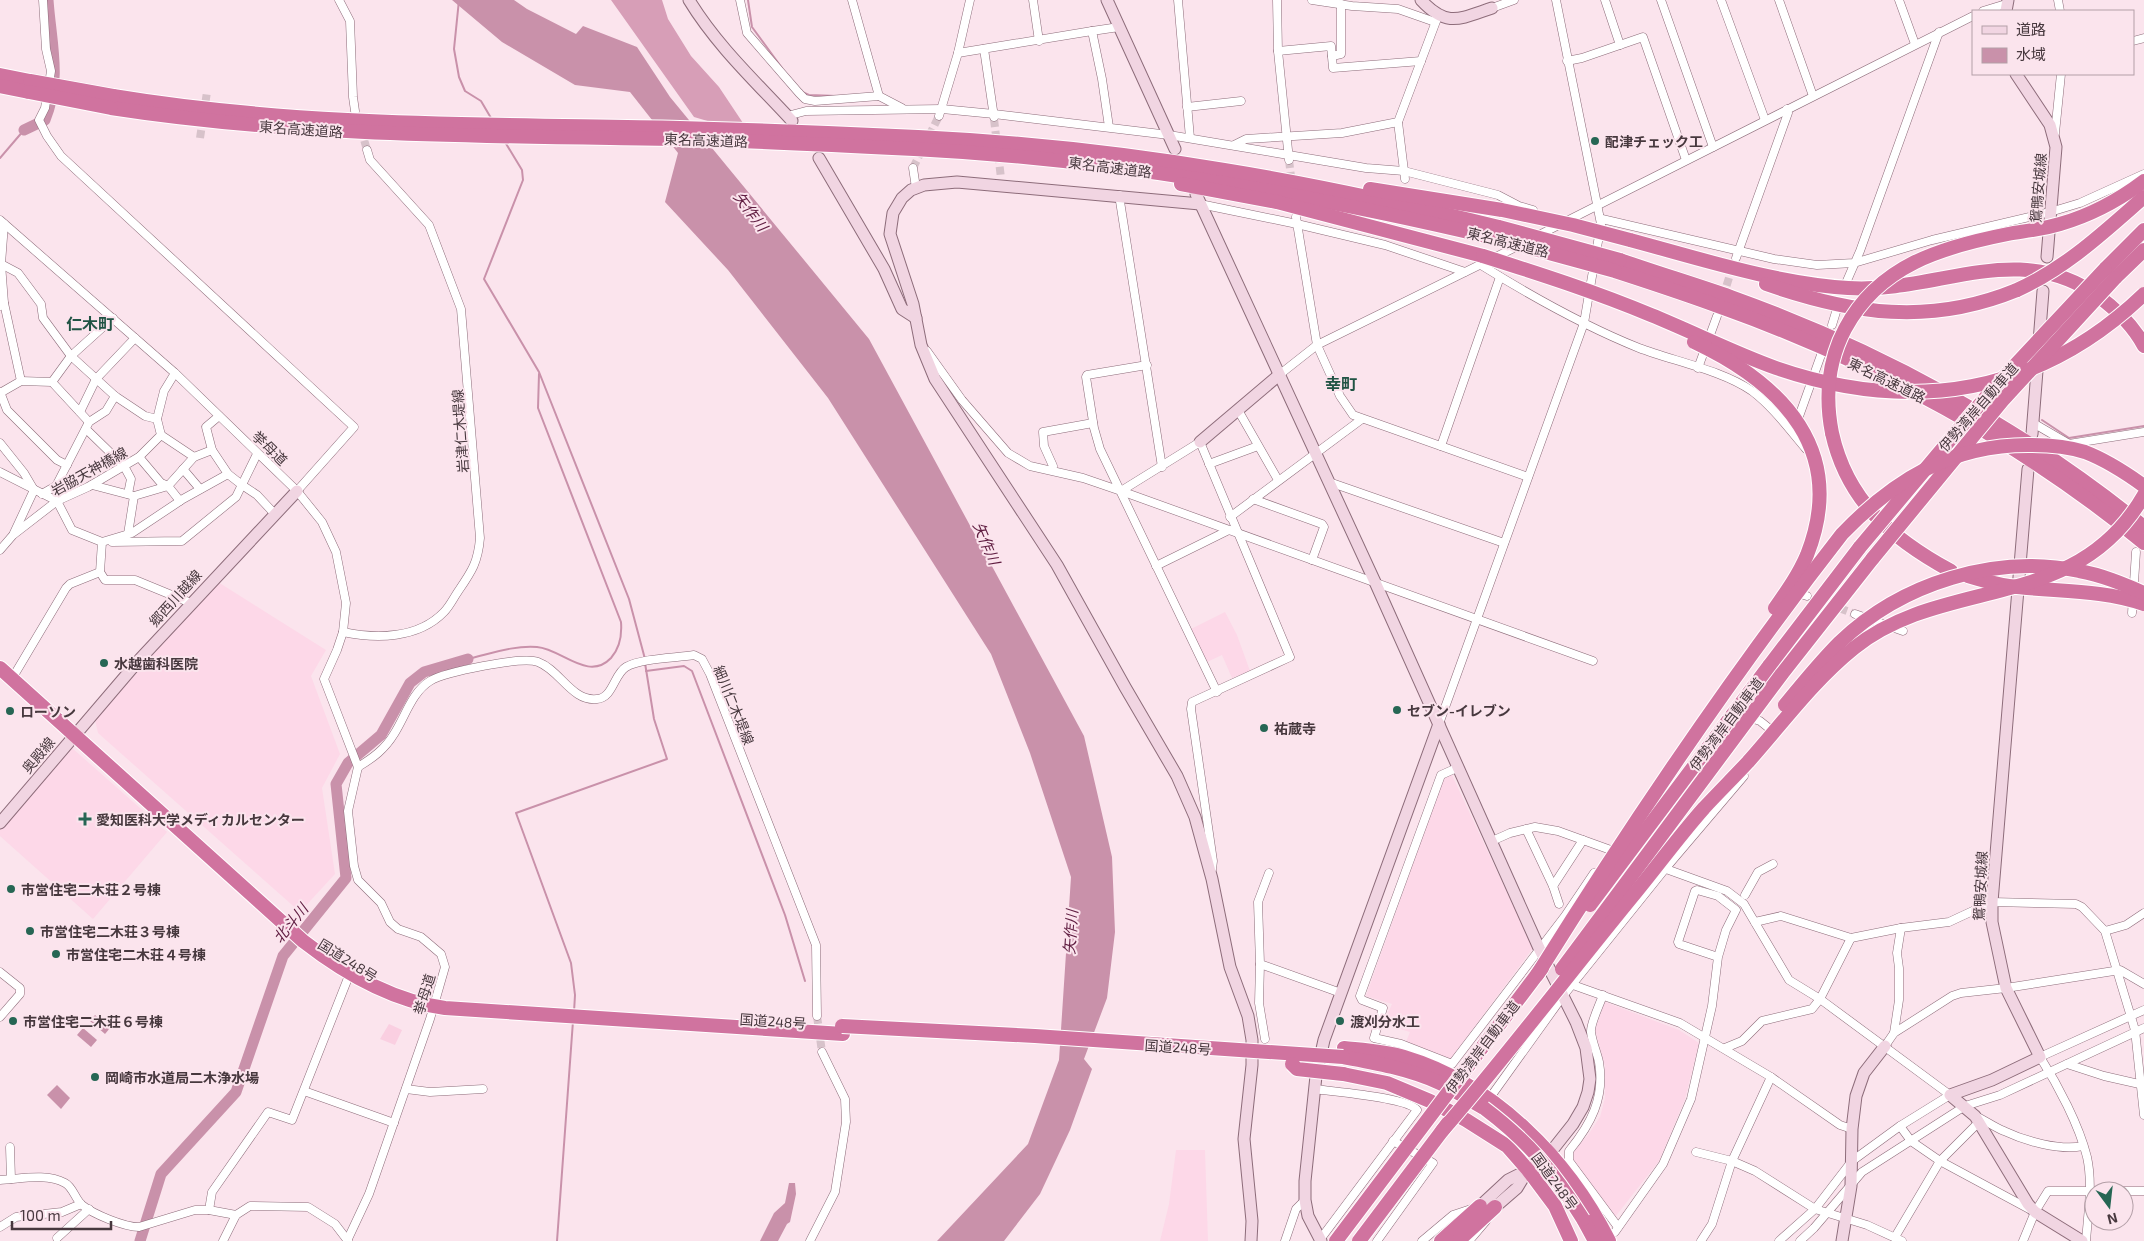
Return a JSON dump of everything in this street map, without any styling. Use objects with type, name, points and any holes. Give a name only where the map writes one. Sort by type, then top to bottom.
[{"type":"highway","name":"東名高速道路","points":[[0,75],[29,86],[214,122],[395,129],[976,141],[1133,156],[1224,169],[1376,199],[1732,298],[1804,326],[1870,356],[1969,408],[2008,431],[2084,482],[2144,526]]},
{"type":"highway","name":"東名高速道路","points":[[0,86],[29,86]]},
{"type":"highway","name":"東名高速道路","points":[[762,136],[1037,158],[1231,183],[1496,233]]},
{"type":"highway","points":[[1037,158],[1277,202],[1555,279],[1605,296],[1776,368],[1840,386],[1904,392],[1968,387],[2029,371],[2087,340],[2144,294]]},
{"type":"highway","points":[[1224,169],[1395,192],[1502,210],[1573,225],[1790,282],[1848,288],[1886,288],[1909,286],[2008,268],[2038,270],[2061,276],[2099,297],[2124,317],[2144,346]]},
{"type":"highway","points":[[2144,181],[2113,202],[2088,215],[2059,224],[1952,247],[1910,264],[1883,282],[1864,299],[1851,317],[1838,344],[1830,374],[1829,397],[1832,433],[1841,462],[1852,484],[1875,518],[1897,538],[1915,550],[1951,571],[2008,586],[2104,594],[2124,597],[2144,604]]},
{"type":"highway","points":[[1647,244],[1802,296],[1855,309],[1878,312],[1917,313],[1955,309],[1996,299],[2050,274],[2075,257],[2144,197]]},
{"type":"highway","name":"伊勢湾岸自動車道","points":[[1359,1241],[1781,676],[1873,558],[2144,230]]},
{"type":"highway","name":"伊勢湾岸自動車道","points":[[1336,1241],[1860,547],[1992,391],[2110,273],[2144,250]]},
{"type":"highway","name":"東名高速道路","points":[[1617,266],[1800,338],[1930,401],[2045,470],[2140,548]]},
{"type":"highway","points":[[1555,279],[1708,349],[1748,372],[1765,384],[1794,416],[1805,434],[1812,454],[1819,489],[1819,506],[1816,524],[1806,557],[1795,579],[1704,721]]},
{"type":"highway","points":[[1537,975],[1608,860],[1704,721],[1842,534],[1884,495],[1926,468],[1969,452],[2024,445],[2062,447],[2086,453],[2111,465],[2144,495],[2118,530],[2090,555],[2075,564],[2034,582],[1905,618],[1884,628],[1862,642],[1820,680],[1703,810]]},
{"type":"highway","points":[[1442,1130],[1489,1076],[1820,663],[1841,641],[1865,622],[1912,593],[1960,576],[2009,567],[2033,566],[2081,571],[2144,593]]},
{"type":"highway","name":"国道248号","points":[[0,658],[77,732]]},
{"type":"highway","name":"国道248号","points":[[0,668],[77,732],[300,933],[364,982],[411,1000],[1292,1064],[1297,1069],[1343,1062]]},
{"type":"highway","name":"国道248号","points":[[300,933],[373,977],[435,1003]]},
{"type":"highway","name":"国道248号","points":[[842,1030],[1034,1036],[1259,1052],[1393,1066],[1441,1083],[1484,1107],[1505,1124],[1533,1150],[1559,1181],[1580,1222],[1595,1241]]},
{"type":"highway","points":[[1343,1062],[1430,1101],[1466,1120],[1507,1146],[1555,1206],[1571,1241]]},
{"type":"highway","points":[[1484,1107],[1550,1153],[1572,1179],[1598,1219],[1614,1233]]},
{"type":"highway","points":[[1441,1241],[1480,1206]]},
{"type":"highway","points":[[1458,1241],[1495,1207]]},
{"type":"highway","name":"国道248号","points":[[1580,1222],[1585,1241]]},
{"type":"street","points":[[43,0],[46,49],[51,70],[46,108],[39,120],[47,136],[61,156],[354,427],[297,491]]},
{"type":"street","points":[[339,0],[350,22],[355,111]]},
{"type":"street","points":[[689,0],[719,43],[790,118],[806,111],[904,109],[1109,126],[1405,175],[1498,196],[1518,206],[1571,219]]},
{"type":"street","points":[[740,0],[747,32],[798,94],[805,99],[879,96],[904,109]]},
{"type":"street","points":[[852,0],[879,96]]},
{"type":"street","points":[[941,112],[958,53],[970,0]]},
{"type":"street","points":[[1032,0],[1039,41]]},
{"type":"street","points":[[1107,0],[1175,149]]},
{"type":"street","points":[[1178,0],[1190,138]]},
{"type":"street","points":[[1277,0],[1278,51],[1288,157]]},
{"type":"street","points":[[1316,0],[1398,9],[1437,19],[1447,19],[1462,18],[1514,0]]},
{"type":"street","points":[[1421,0],[1437,19]]},
{"type":"street","points":[[1315,1089],[1394,1100],[1414,1106],[1417,1110],[1320,1240],[1308,1216],[1305,1200],[1305,1182],[1315,1089],[1324,1040],[1478,620],[1584,323],[1602,219],[1567,61],[1556,0]]},
{"type":"street","points":[[1605,0],[1620,44]]},
{"type":"street","points":[[1661,0],[1713,147]]},
{"type":"street","points":[[1721,0],[1765,120]]},
{"type":"street","points":[[1780,0],[1813,96]]},
{"type":"street","points":[[1899,0],[1915,44]]},
{"type":"street","points":[[1332,56],[1341,54],[1340,4]]},
{"type":"street","points":[[1988,10],[2007,5]]},
{"type":"street","points":[[1121,491],[1200,442],[1317,345],[1465,272],[1482,260],[1571,219],[1787,108],[1972,16]]},
{"type":"street","points":[[1405,175],[1398,122],[1437,19]]},
{"type":"street","points":[[958,53],[1119,27]]},
{"type":"street","points":[[1092,31],[1109,126]]},
{"type":"street","points":[[1846,283],[1939,32]]},
{"type":"street","points":[[1567,61],[1582,58],[1643,37],[1686,160]]},
{"type":"street","points":[[1278,51],[1331,46],[1333,68],[1421,61]]},
{"type":"street","points":[[984,49],[994,116]]},
{"type":"street","name":"鴛鴨安城線","points":[[2017,75],[2050,125],[2056,147],[2047,257]]},
{"type":"street","points":[[2054,135],[2061,75]]},
{"type":"street","points":[[1187,107],[1242,101]]},
{"type":"street","points":[[1737,254],[1788,113],[1787,108]]},
{"type":"street","points":[[1232,145],[1246,139],[1285,135],[1342,133],[1398,122]]},
{"type":"street","name":"岩津仁木堤線","points":[[343,632],[368,637],[398,635],[426,626],[444,612],[474,568],[479,554],[480,538],[462,309],[429,224],[370,160],[367,150]]},
{"type":"street","points":[[819,158],[884,270],[902,310],[916,318]]},
{"type":"street","points":[[913,168],[916,188]]},
{"type":"street","points":[[1602,219],[1737,254],[1803,264],[1830,265],[1854,263],[1969,231],[2050,212],[2096,197],[2144,174]]},
{"type":"street","points":[[1252,1241],[1252,1221],[1244,1139],[1252,1065],[1252,1040],[1248,1016],[1230,967],[1212,879],[1195,817],[1177,776],[1125,688],[1057,565],[935,379],[921,345],[916,318],[895,254],[890,226],[893,212],[902,198],[916,188],[930,184],[957,182],[1002,181],[1119,195],[1198,199],[1296,220],[1385,245],[1465,272]]},
{"type":"street","points":[[1119,195],[1162,467]]},
{"type":"street","points":[[1198,199],[1375,582],[1539,948],[1576,1022],[1586,1048],[1590,1079],[1584,1107],[1550,1153],[1528,1170],[1508,1180],[1480,1206],[1454,1215],[1422,1241]]},
{"type":"street","points":[[1296,220],[1317,345],[1340,396],[1353,415],[1528,477]]},
{"type":"street","points":[[2,222],[2,304],[22,381]]},
{"type":"street","name":"挙母道","points":[[2,222],[175,372],[297,491],[322,522],[336,552],[346,603],[343,632],[324,679],[358,767],[348,811],[354,866],[358,880],[381,903],[390,922],[398,929],[421,937],[441,954],[445,967],[435,1003],[369,1194],[347,1241]]},
{"type":"street","points":[[1415,246],[1416,255]]},
{"type":"street","points":[[1459,768],[1441,775],[1360,996],[1362,1000],[1383,1008],[1374,1038],[1401,1044],[1452,1064],[1565,916],[1709,705],[1790,591],[1814,541],[1822,509],[1822,488],[1816,464],[1768,404],[1750,390],[1698,368],[1639,348],[1584,323],[1500,278],[1482,260]]},
{"type":"street","points":[[1,264],[18,273],[41,304],[43,318],[71,356],[115,396],[145,416],[157,419]]},
{"type":"street","points":[[1441,446],[1500,278]]},
{"type":"street","points":[[2043,291],[2033,428],[2069,444],[2144,432]]},
{"type":"street","points":[[1832,325],[1836,312]]},
{"type":"street","points":[[1698,368],[1716,316]]},
{"type":"street","points":[[52,382],[71,356],[113,318]]},
{"type":"street","points":[[80,412],[96,379],[135,338]]},
{"type":"street","points":[[921,345],[962,400],[1008,453],[1030,466],[1083,478],[1121,491],[1593,661]]},
{"type":"street","points":[[1793,434],[1821,355]]},
{"type":"street","points":[[1147,365],[1087,375],[1093,423],[1100,449],[1217,692]]},
{"type":"street","points":[[175,372],[164,391],[157,419],[161,434],[194,457]]},
{"type":"street","points":[[67,465],[57,460],[7,410],[0,392],[22,381],[52,382],[80,412],[87,425],[124,466],[131,479],[128,534]]},
{"type":"street","points":[[42,494],[56,486],[87,425],[106,411],[115,396]]},
{"type":"street","points":[[1238,410],[1278,480]]},
{"type":"street","points":[[219,416],[206,427],[212,450],[228,474],[257,495],[271,510]]},
{"type":"street","points":[[1230,517],[1362,419]]},
{"type":"street","points":[[1053,466],[1044,446],[1043,432],[1093,423]]},
{"type":"street","name":"岩脇天神橋線","points":[[0,550],[13,535],[57,501],[92,485],[139,457],[161,434]]},
{"type":"street","points":[[1200,442],[1290,657],[1192,702],[1191,709],[1213,861],[1212,879]]},
{"type":"street","points":[[0,443],[24,473],[34,490]]},
{"type":"street","points":[[1209,464],[1258,446]]},
{"type":"street","points":[[92,485],[131,495],[168,486],[194,457],[212,450]]},
{"type":"street","points":[[0,472],[57,501],[72,530],[102,542],[182,541],[236,498],[257,454]]},
{"type":"street","points":[[139,457],[161,483],[168,486],[180,501]]},
{"type":"street","points":[[183,469],[200,489]]},
{"type":"street","name":"鴛鴨安城線","points":[[2028,469],[1992,902],[1992,922],[2006,988],[2041,1058]]},
{"type":"street","points":[[102,542],[128,534],[200,489],[228,474]]},
{"type":"street","points":[[1329,482],[1504,544]]},
{"type":"street","points":[[13,535],[34,490]]},
{"type":"street","name":"郷西川越線","points":[[77,732],[191,603],[297,491]]},
{"type":"street","points":[[1253,499],[1322,524],[1324,527],[1312,560]]},
{"type":"street","points":[[1156,566],[1229,530]]},
{"type":"street","points":[[102,542],[100,572],[105,580],[134,580],[191,603]]},
{"type":"street","points":[[2132,613],[2140,548]]},
{"type":"street","points":[[16,672],[66,588],[70,584],[100,572]]},
{"type":"street","points":[[1790,591],[1807,596]]},
{"type":"street","points":[[1855,614],[1903,631]]},
{"type":"street","name":"細川仁木堤線","points":[[358,767],[374,757],[385,746],[418,693],[430,681],[448,674],[524,659],[538,662],[553,671],[573,691],[586,698],[599,700],[608,694],[625,667],[635,663],[694,655],[702,660],[710,674],[816,945],[817,1016]]},
{"type":"street","points":[[1484,1107],[1563,996],[1665,869],[1778,735],[1760,721],[1709,705]]},
{"type":"street","name":"奥殿線","points":[[0,824],[77,732]]},
{"type":"street","points":[[1492,840],[1535,827],[1558,831],[1727,891],[1744,904],[1789,980],[1820,999],[1884,1046],[1958,1101],[1977,1119],[2028,1204],[2035,1212]]},
{"type":"street","points":[[1526,829],[1553,886],[1558,904]]},
{"type":"street","points":[[1553,886],[1583,840]]},
{"type":"street","points":[[1745,895],[1758,872],[1772,864]]},
{"type":"street","points":[[1265,1039],[1259,1004],[1258,902],[1269,873]]},
{"type":"street","points":[[1603,995],[1590,1031],[1599,1065],[1600,1097],[1594,1115],[1569,1151],[1569,1161],[1614,1233],[1663,1164],[1691,1099],[1712,1006],[1718,957],[1726,930],[1736,910],[1718,896],[1697,890],[1695,891],[1678,942],[1679,944],[1718,957]]},
{"type":"street","points":[[1755,922],[1781,916],[1852,938],[1902,928],[1949,922],[1992,902],[2076,904],[2082,907],[2105,931],[2135,1031],[2144,1116]]},
{"type":"street","points":[[2105,931],[2126,925],[2144,913]]},
{"type":"street","points":[[1894,1033],[1899,992],[1896,953],[1902,928]]},
{"type":"street","points":[[1725,1048],[1742,1041],[1762,1021],[1812,1009],[1820,999],[1852,938]]},
{"type":"street","points":[[1260,964],[1341,993]]},
{"type":"street","points":[[1842,1241],[1851,1186],[1852,1129],[1856,1096],[1864,1074],[1894,1033],[1952,996],[1961,993],[2120,970],[2144,984]]},
{"type":"street","points":[[0,972],[20,988],[20,994],[0,1017]]},
{"type":"street","points":[[209,1210],[212,1192],[268,1112],[292,1120],[350,973]]},
{"type":"street","points":[[1573,984],[1680,1024],[1771,1076],[1840,1125],[1852,1129]]},
{"type":"street","points":[[1779,1241],[1815,1209],[1851,1164],[1900,1126],[1958,1101],[1992,1080],[2144,1010]]},
{"type":"street","points":[[1800,1241],[1862,1172],[1911,1142],[1958,1101],[2000,1095],[2048,1071],[2144,1028]]},
{"type":"street","points":[[810,1241],[836,1192],[846,1122],[845,1099],[822,1052]]},
{"type":"street","points":[[2041,1058],[2073,1120],[2087,1157],[2089,1181]]},
{"type":"street","points":[[2067,1064],[2142,1084]]},
{"type":"street","points":[[1702,1241],[1712,1224],[1732,1161],[1771,1076]]},
{"type":"street","points":[[406,1089],[430,1092],[483,1089]]},
{"type":"street","points":[[304,1091],[394,1122]]},
{"type":"street","points":[[1977,1119],[2004,1131],[2056,1147],[2083,1146]]},
{"type":"street","points":[[1696,1152],[1732,1161],[1755,1171],[1815,1209],[1867,1225],[1899,1239],[1940,1161],[1977,1119]]},
{"type":"street","points":[[1900,1126],[1911,1142],[1940,1161],[2035,1212],[2084,1241]]},
{"type":"street","points":[[1377,1241],[1433,1163],[1393,1142]]},
{"type":"street","points":[[10,1147],[11,1179]]},
{"type":"street","points":[[1469,1241],[1478,1233],[1495,1207],[1516,1188],[1528,1170]]},
{"type":"street","points":[[0,1180],[55,1179],[69,1185],[81,1204],[129,1227],[139,1227],[186,1212],[209,1210],[236,1215]]},
{"type":"street","points":[[2023,1241],[2035,1212],[2048,1190],[2084,1190]]},
{"type":"street","points":[[1285,1241],[1296,1208],[1305,1200]]},
{"type":"street","points":[[0,1227],[16,1217],[62,1212],[81,1204]]},
{"type":"street","points":[[223,1241],[236,1215],[250,1206],[308,1207],[335,1224],[347,1241]]},
{"type":"street","points":[[56,1238],[89,1209]]},
{"type":"shaded area","points":[[611,0],[662,0],[668,19],[691,56],[719,87],[743,123],[721,125],[694,117]]},
{"type":"shaded area","points":[[218,582],[326,650],[311,676],[340,754],[322,788],[335,874],[300,912],[98,733],[95,720]]},
{"type":"shaded area","points":[[1225,612],[1237,635],[1250,671],[1232,678],[1222,655],[1207,662],[1191,629]]},
{"type":"shaded area","points":[[72,748],[167,832],[93,919],[0,836],[0,830]]},
{"type":"shaded area","points":[[1451,773],[1533,948],[1451,1058],[1448,1059],[1406,1042],[1410,1032],[1383,1024],[1392,1004],[1366,996],[1444,777]]},
{"type":"shaded area","points":[[1605,1002],[1679,1030],[1699,1043],[1685,1099],[1659,1161],[1615,1217],[1574,1161],[1574,1151],[1600,1117],[1605,1098],[1605,1066],[1595,1030]]},
{"type":"shaded area","points":[[389,1024],[402,1030],[395,1045],[380,1039]]},
{"type":"shaded area","points":[[1176,1150],[1205,1150],[1208,1241],[1160,1241],[1169,1204]]},
{"type":"water","name":"矢作川","points":[[452,0],[514,0],[527,9],[576,34],[583,26],[637,47],[670,97],[869,339],[1084,736],[1112,857],[1115,932],[1107,998],[1084,1059],[1092,1069],[1070,1130],[1040,1194],[1004,1241],[937,1241],[1028,1144],[1059,1060],[1071,877],[1030,753],[991,654],[828,398],[728,270],[665,202],[678,153],[630,92],[575,85],[502,42]]},
{"type":"water","points":[[95,1015],[110,1028],[105,1034],[90,1021]]},
{"type":"water","points":[[83,1028],[97,1040],[91,1047],[77,1035]]},
{"type":"water","points":[[57,1085],[70,1098],[61,1109],[47,1095]]},
{"type":"water","points":[[789,1183],[795,1183],[796,1194],[790,1222],[778,1241],[760,1241],[774,1213],[785,1203]]},
{"type":"waterway","points":[[24,130],[45,120],[53,90],[54,60],[48,0]]},
{"type":"waterway","points":[[459,0],[454,49],[459,77],[465,91],[481,101],[491,118]]},
{"type":"waterway","points":[[748,0],[752,27],[782,68]]},
{"type":"waterway","points":[[802,92],[809,95],[837,96]]},
{"type":"waterway","points":[[0,158],[24,130]]},
{"type":"waterway","points":[[505,142],[522,170],[523,180],[484,279],[539,372],[629,599],[645,659]]},
{"type":"waterway","points":[[468,659],[511,649],[537,647],[556,653],[584,666],[593,667],[611,658],[620,641],[621,622],[538,408],[539,374]]},
{"type":"waterway","points":[[2042,420],[2069,438],[2144,426]]},
{"type":"waterway","name":"北斗川","points":[[140,1241],[161,1174],[236,1092],[283,956],[346,878],[336,784],[348,763],[381,735],[410,683],[424,672],[468,659]]},
{"type":"waterway","points":[[574,1012],[575,995],[571,963],[516,813],[667,759],[654,719],[645,663]]},
{"type":"waterway","points":[[646,671],[684,666],[692,671],[785,915],[805,981]]},
{"type":"waterway","points":[[557,1241],[573,1021]]},
{"type":"tunnel","points":[[200,138],[207,92]]},
{"type":"tunnel","points":[[913,168],[939,116]]},
{"type":"tunnel","points":[[994,119],[1001,178]]},
{"type":"tunnel","points":[[361,129],[367,150]]},
{"type":"tunnel","points":[[1289,160],[1292,185]]},
{"type":"tunnel","points":[[1723,297],[1733,265]]},
{"type":"tunnel","points":[[1817,600],[1855,614]]},
{"type":"tunnel","points":[[817,1016],[822,1052]]},
{"type":"place","name":"配津チェック工","points":[[1595,141]]},
{"type":"place","name":"水越歯科医院","points":[[104,663]]},
{"type":"place","name":"セブン-イレブン","points":[[1397,710]]},
{"type":"place","name":"ローソン","points":[[10,711]]},
{"type":"place","name":"祐蔵寺","points":[[1264,728]]},
{"type":"place","name":"愛知医科大学メディカルセンター","points":[[85,819]]},
{"type":"place","name":"市営住宅二木荘２号棟","points":[[11,889]]},
{"type":"place","name":"市営住宅二木荘３号棟","points":[[30,931]]},
{"type":"place","name":"市営住宅二木荘４号棟","points":[[56,954]]},
{"type":"place","name":"市営住宅二木荘６号棟","points":[[13,1021]]},
{"type":"place","name":"渡刈分水工","points":[[1340,1021]]},
{"type":"place","name":"岡崎市水道局二木浄水場","points":[[95,1077]]},
{"type":"district","name":"仁木町","points":[[90,323]]},
{"type":"district","name":"幸町","points":[[1341,383]]}]
